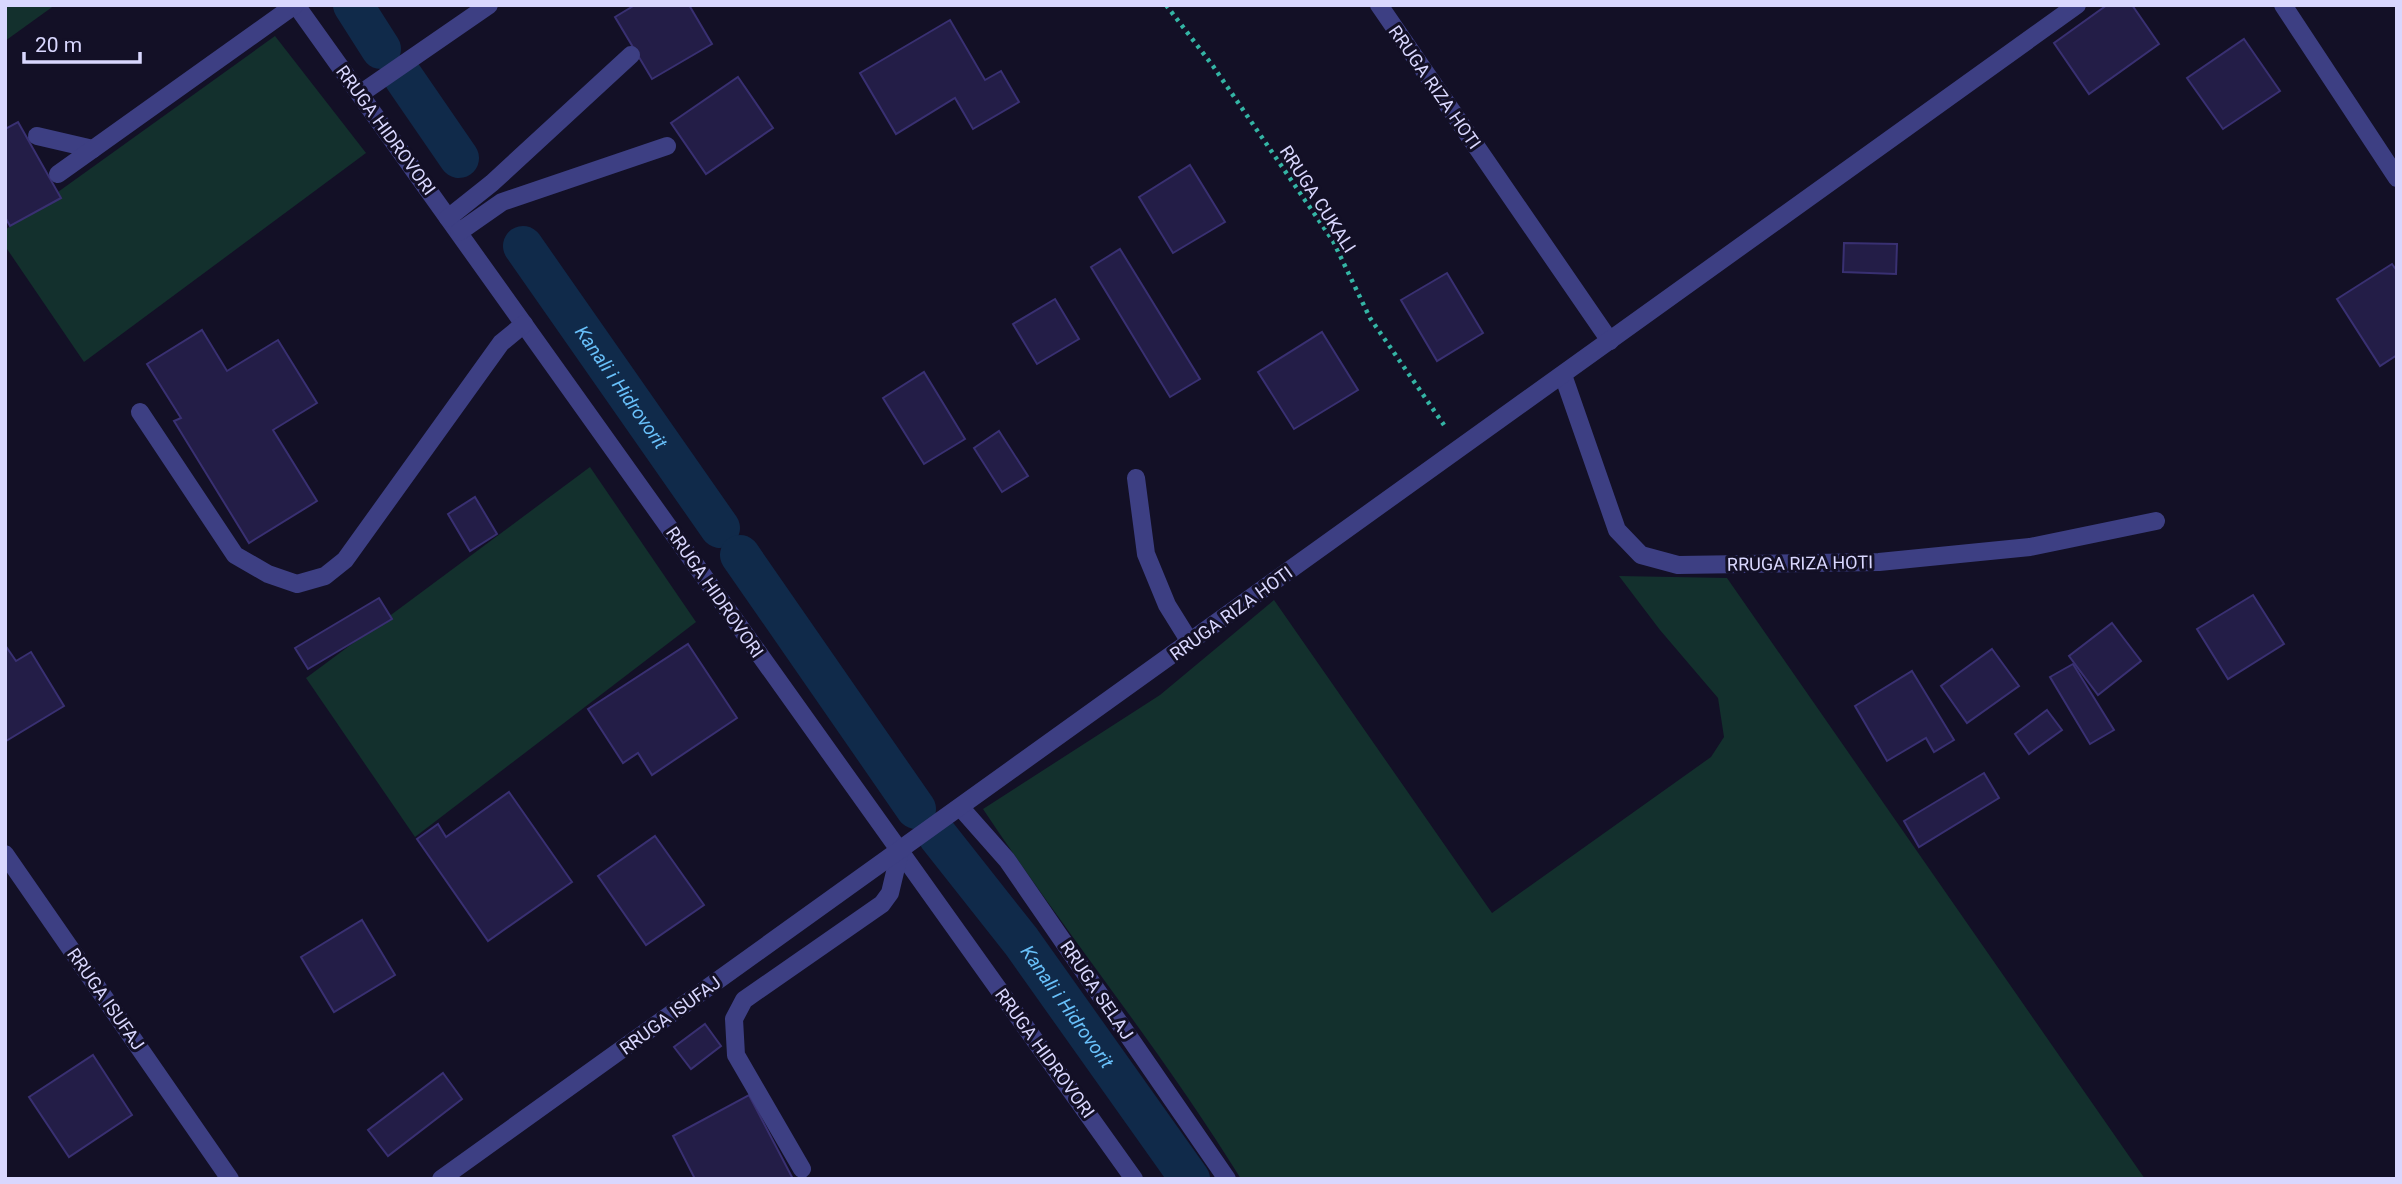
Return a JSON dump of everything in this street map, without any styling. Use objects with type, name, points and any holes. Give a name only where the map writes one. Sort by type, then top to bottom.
[{"type":"street","name":"RRUGA HIDROVORI","points":[[296,5],[900,851],[1127,1176]]},
{"type":"street","points":[[58,174],[296,5]]},
{"type":"street","points":[[360,94],[489,5]]},
{"type":"street","name":"RRUGA RIZA HOTI","points":[[1379,5],[1610,341]]},
{"type":"street","name":"RRUGA RIZA HOTI","points":[[900,851],[2077,5]]},
{"type":"street","points":[[2283,5],[2397,178]]},
{"type":"street","points":[[454,225],[492,183],[631,55]]},
{"type":"street","points":[[37,136],[93,149]]},
{"type":"street","points":[[454,225],[502,202],[667,146]]},
{"type":"street","points":[[140,412],[235,555],[268,574],[297,584],[325,576],[345,560],[501,343],[524,324]]},
{"type":"street","name":"RRUGA RIZA HOTI","points":[[1563,375],[1617,530],[1641,555],[1678,565],[1879,562],[2030,547],[2156,521]]},
{"type":"street","points":[[1136,478],[1146,554],[1167,605],[1190,642]]},
{"type":"street","name":"RRUGA SELAJ","points":[[961,808],[1007,860],[1227,1179]]},
{"type":"street","points":[[802,1169],[736,1055],[734,1020],[744,1000],[882,904],[890,893],[900,851]]},
{"type":"street","name":"RRUGA ISUFAJ","points":[[441,1179],[900,851]]},
{"type":"street","name":"RRUGA ISUFAJ","points":[[5,854],[230,1179]]},
{"type":"path","name":"RRUGA CUKALI","points":[[1166,5],[1213,66],[1333,241],[1370,318],[1460,449]]},
{"type":"green space","points":[[5,5],[55,5],[5,41]]},
{"type":"green space","points":[[275,36],[366,153],[84,362],[5,246],[5,230]]},
{"type":"green space","points":[[590,467],[696,622],[415,837],[306,678]]},
{"type":"green space","points":[[1619,576],[1727,578],[2145,1179],[1241,1179],[1147,1039],[983,809],[1160,695],[1274,600],[1492,913],[1711,757],[1724,737],[1718,698],[1660,630]]},
{"type":"building","points":[[635,5],[689,5],[712,44],[652,79],[615,17]]},
{"type":"building","points":[[2107,5],[2132,5],[2159,44],[2089,94],[2054,43]]},
{"type":"building","points":[[950,20],[985,80],[1001,71],[1019,102],[973,129],[955,98],[896,134],[860,73]]},
{"type":"building","points":[[2244,39],[2280,91],[2223,129],[2187,78]]},
{"type":"building","points":[[738,77],[773,128],[706,174],[671,123]]},
{"type":"building","points":[[18,122],[61,198],[10,226],[5,217],[5,129]]},
{"type":"building","points":[[1190,165],[1225,222],[1173,253],[1139,197]]},
{"type":"building","points":[[1844,243],[1897,244],[1896,274],[1843,272]]},
{"type":"building","points":[[1120,249],[1200,379],[1170,397],[1091,267]]},
{"type":"building","points":[[2392,264],[2397,271],[2397,355],[2380,366],[2337,299]]},
{"type":"building","points":[[1447,273],[1483,333],[1437,361],[1401,300]]},
{"type":"building","points":[[1055,299],[1079,339],[1037,364],[1013,324]]},
{"type":"building","points":[[202,330],[227,371],[278,340],[317,403],[273,430],[317,501],[249,543],[174,421],[181,418],[147,364]]},
{"type":"building","points":[[1322,332],[1358,390],[1294,429],[1258,372]]},
{"type":"building","points":[[924,372],[965,439],[924,464],[883,398]]},
{"type":"building","points":[[999,431],[1028,476],[1002,492],[974,448]]},
{"type":"building","points":[[475,497],[497,534],[470,551],[448,514]]},
{"type":"building","points":[[2253,595],[2284,644],[2228,679],[2197,629]]},
{"type":"building","points":[[379,598],[392,619],[308,669],[295,648]]},
{"type":"building","points":[[2112,623],[2141,661],[2098,695],[2069,656]]},
{"type":"building","points":[[688,644],[737,718],[652,775],[638,753],[623,763],[588,709]]},
{"type":"building","points":[[5,645],[16,661],[31,652],[64,706],[6,741]]},
{"type":"building","points":[[1992,649],[2019,686],[1967,723],[1941,686]]},
{"type":"building","points":[[2073,664],[2114,730],[2090,744],[2050,677]]},
{"type":"building","points":[[1912,671],[1954,740],[1934,752],[1926,738],[1887,761],[1855,706]]},
{"type":"building","points":[[2047,710],[2062,730],[2029,754],[2015,734]]},
{"type":"building","points":[[1984,773],[1999,798],[1919,847],[1904,821]]},
{"type":"building","points":[[509,792],[572,882],[488,941],[417,839],[438,824],[446,837]]},
{"type":"building","points":[[655,836],[704,905],[646,945],[598,876]]},
{"type":"building","points":[[362,920],[395,975],[334,1012],[301,957]]},
{"type":"building","points":[[705,1024],[721,1046],[691,1069],[674,1047]]},
{"type":"building","points":[[93,1055],[132,1115],[69,1157],[29,1097]]},
{"type":"building","points":[[443,1073],[462,1099],[388,1156],[368,1130]]},
{"type":"building","points":[[749,1095],[793,1179],[695,1179],[673,1136]]},
{"type":"waterway","name":"Kanali i Hidrovorit","points":[[353,5],[381,49]]},
{"type":"waterway","name":"Kanali i Hidrovorit","points":[[404,78],[459,158]]},
{"type":"waterway","name":"Kanali i Hidrovorit","points":[[523,246],[720,528]]},
{"type":"waterway","name":"Kanali i Hidrovorit","points":[[740,555],[916,809]]},
{"type":"waterway","name":"Kanali i Hidrovorit","points":[[938,836],[1021,941],[1190,1179]]}]
